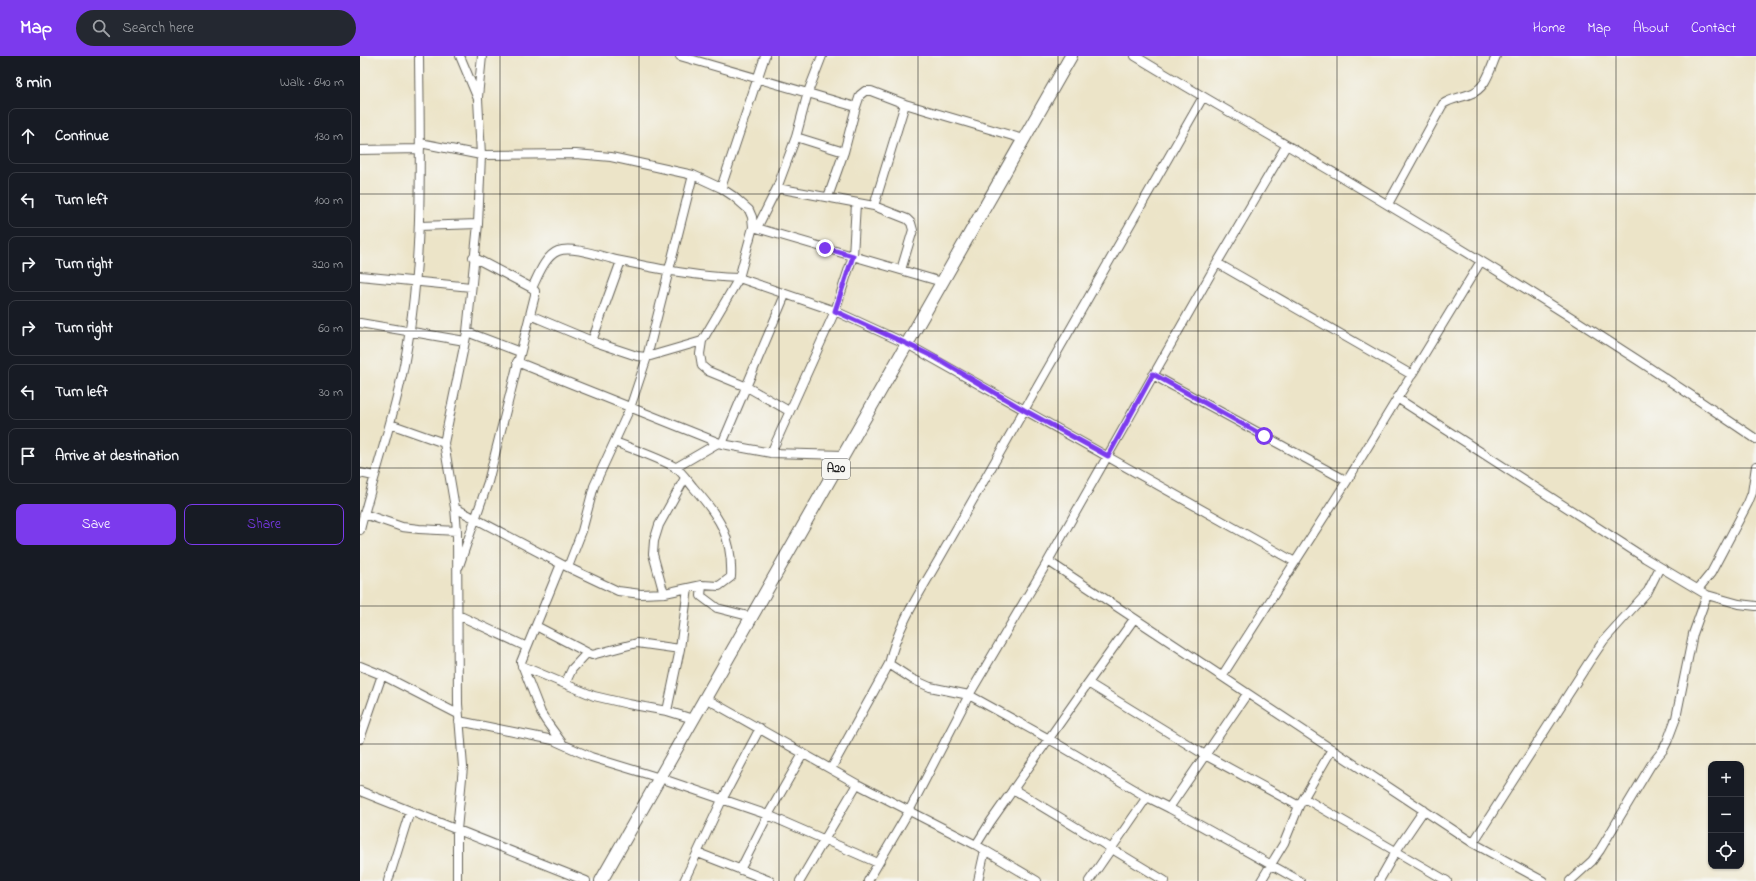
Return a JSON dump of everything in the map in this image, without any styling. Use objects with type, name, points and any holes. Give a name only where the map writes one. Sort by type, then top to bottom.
[{"type":"main road","name":"A20","points":[[601,881],[1071,56]]},
{"type":"street","points":[[360,530],[374,476],[390,424],[402,374],[415,282],[420,146],[419,56]]},
{"type":"street","points":[[460,56],[478,99]]},
{"type":"street","points":[[457,881],[457,830],[463,767],[459,717],[457,531],[455,508],[444,443],[467,332],[472,287],[473,257],[478,224],[481,155],[478,99],[482,56]]},
{"type":"street","points":[[680,56],[856,107]]},
{"type":"street","points":[[721,188],[756,79],[765,56]]},
{"type":"street","points":[[789,411],[747,387],[708,371],[702,366],[700,354],[702,341],[739,278],[755,228],[777,188],[796,137],[808,92],[822,56]]},
{"type":"street","points":[[1135,56],[1286,146],[1388,204],[1481,261],[1630,354],[1756,439]]},
{"type":"street","points":[[1388,204],[1443,104],[1450,99],[1478,91],[1484,83],[1496,56]]},
{"type":"street","points":[[828,197],[844,152],[860,95],[868,90],[905,104],[1023,139]]},
{"type":"street","points":[[831,769],[889,664],[893,648],[901,628],[1203,97]]},
{"type":"street","points":[[874,206],[905,104]]},
{"type":"street","points":[[796,137],[844,152]]},
{"type":"street","points":[[360,150],[420,146],[481,155],[576,154],[611,157],[693,175],[721,188],[749,210],[755,228]]},
{"type":"street","points":[[868,881],[909,811],[969,695],[1048,561],[1217,262],[1286,146]]},
{"type":"street","points":[[563,744],[541,713],[521,662],[536,626],[580,536],[594,486],[604,463],[616,442],[630,408],[647,357],[693,175]]},
{"type":"street","points":[[777,188],[874,206],[907,219],[913,230],[901,270]]},
{"type":"street","points":[[770,453],[835,311],[853,256],[856,203]]},
{"type":"street","points":[[418,226],[478,224]]},
{"type":"street","points":[[755,228],[942,282]]},
{"type":"street","points":[[532,288],[545,262],[557,251],[568,249],[669,270],[719,278],[739,278],[835,311],[907,344],[1295,562]]},
{"type":"street","points":[[457,572],[488,482],[535,295],[535,291],[532,288],[473,257]]},
{"type":"street","points":[[592,341],[621,261]]},
{"type":"street","points":[[1222,676],[1347,481],[1481,261]]},
{"type":"street","points":[[1217,262],[1412,375]]},
{"type":"street","points":[[360,276],[472,287]]},
{"type":"street","points":[[675,468],[720,444],[747,387],[785,295]]},
{"type":"street","points":[[530,315],[592,341],[637,356],[647,357],[702,341]]},
{"type":"street","points":[[360,323],[409,330],[465,341]]},
{"type":"street","points":[[467,332],[520,352]]},
{"type":"street","points":[[517,362],[720,444],[770,453],[844,454]]},
{"type":"street","points":[[1153,374],[1347,481]]},
{"type":"street","points":[[1397,398],[1660,567],[1707,595],[1739,604],[1756,606]]},
{"type":"street","points":[[390,424],[444,443]]},
{"type":"street","points":[[455,508],[565,566],[618,591],[641,594],[665,593],[702,585],[719,586],[729,580],[731,572],[728,538],[719,521],[704,500],[675,468],[616,442]]},
{"type":"street","points":[[1698,589],[1711,573],[1748,503],[1752,494],[1756,466]]},
{"type":"street","points":[[360,473],[374,476]]},
{"type":"street","points":[[665,593],[653,554],[654,541],[659,525],[685,478]]},
{"type":"street","points":[[364,514],[402,527],[419,530],[457,531]]},
{"type":"street","points":[[1048,561],[1473,843],[1543,881]]},
{"type":"street","points":[[1473,843],[1588,662],[1604,640],[1648,591],[1660,567]]},
{"type":"street","points":[[702,585],[701,596],[712,605],[717,608],[752,617]]},
{"type":"street","points":[[667,710],[680,649],[688,588]]},
{"type":"street","points":[[1570,881],[1592,861],[1600,850],[1651,765],[1663,750],[1667,742],[1676,718],[1693,634],[1707,595]]},
{"type":"street","points":[[458,615],[527,647]]},
{"type":"street","points":[[976,845],[1013,789],[1134,619]]},
{"type":"street","points":[[536,626],[592,655],[637,642],[680,649]]},
{"type":"street","points":[[565,684],[572,669],[587,653]]},
{"type":"street","points":[[889,664],[912,679],[930,687],[969,695],[1049,739],[1147,797],[1170,808],[1270,866],[1300,881]]},
{"type":"street","points":[[360,666],[382,675],[459,717],[553,740],[591,757],[660,778],[768,815],[878,863]]},
{"type":"street","points":[[522,666],[594,696],[667,710],[693,719]]},
{"type":"street","points":[[360,739],[362,728],[382,675]]},
{"type":"street","points":[[1088,682],[1205,755],[1299,806]]},
{"type":"street","points":[[1170,808],[1247,694]]},
{"type":"street","points":[[705,698],[857,784],[976,845],[1037,881]]},
{"type":"street","points":[[684,881],[722,800],[760,728]]},
{"type":"street","points":[[1261,881],[1284,843],[1299,806],[1332,749]]},
{"type":"street","points":[[740,870],[768,815],[803,754]]},
{"type":"street","points":[[800,881],[857,784]]},
{"type":"street","points":[[1013,789],[1165,881]]},
{"type":"street","points":[[360,791],[586,881]]},
{"type":"street","points":[[1089,881],[1147,797]]},
{"type":"street","points":[[1304,798],[1447,881]]},
{"type":"street","points":[[1378,881],[1396,851],[1424,810]]},
{"type":"street","points":[[388,881],[410,811]]},
{"type":"street","points":[[978,881],[985,850]]},
{"type":"street","points":[[698,853],[770,881]]},
{"type":"route","points":[[825,248],[853,256],[835,311],[936,358],[1024,410],[1108,456],[1153,374],[1264,436]]}]
